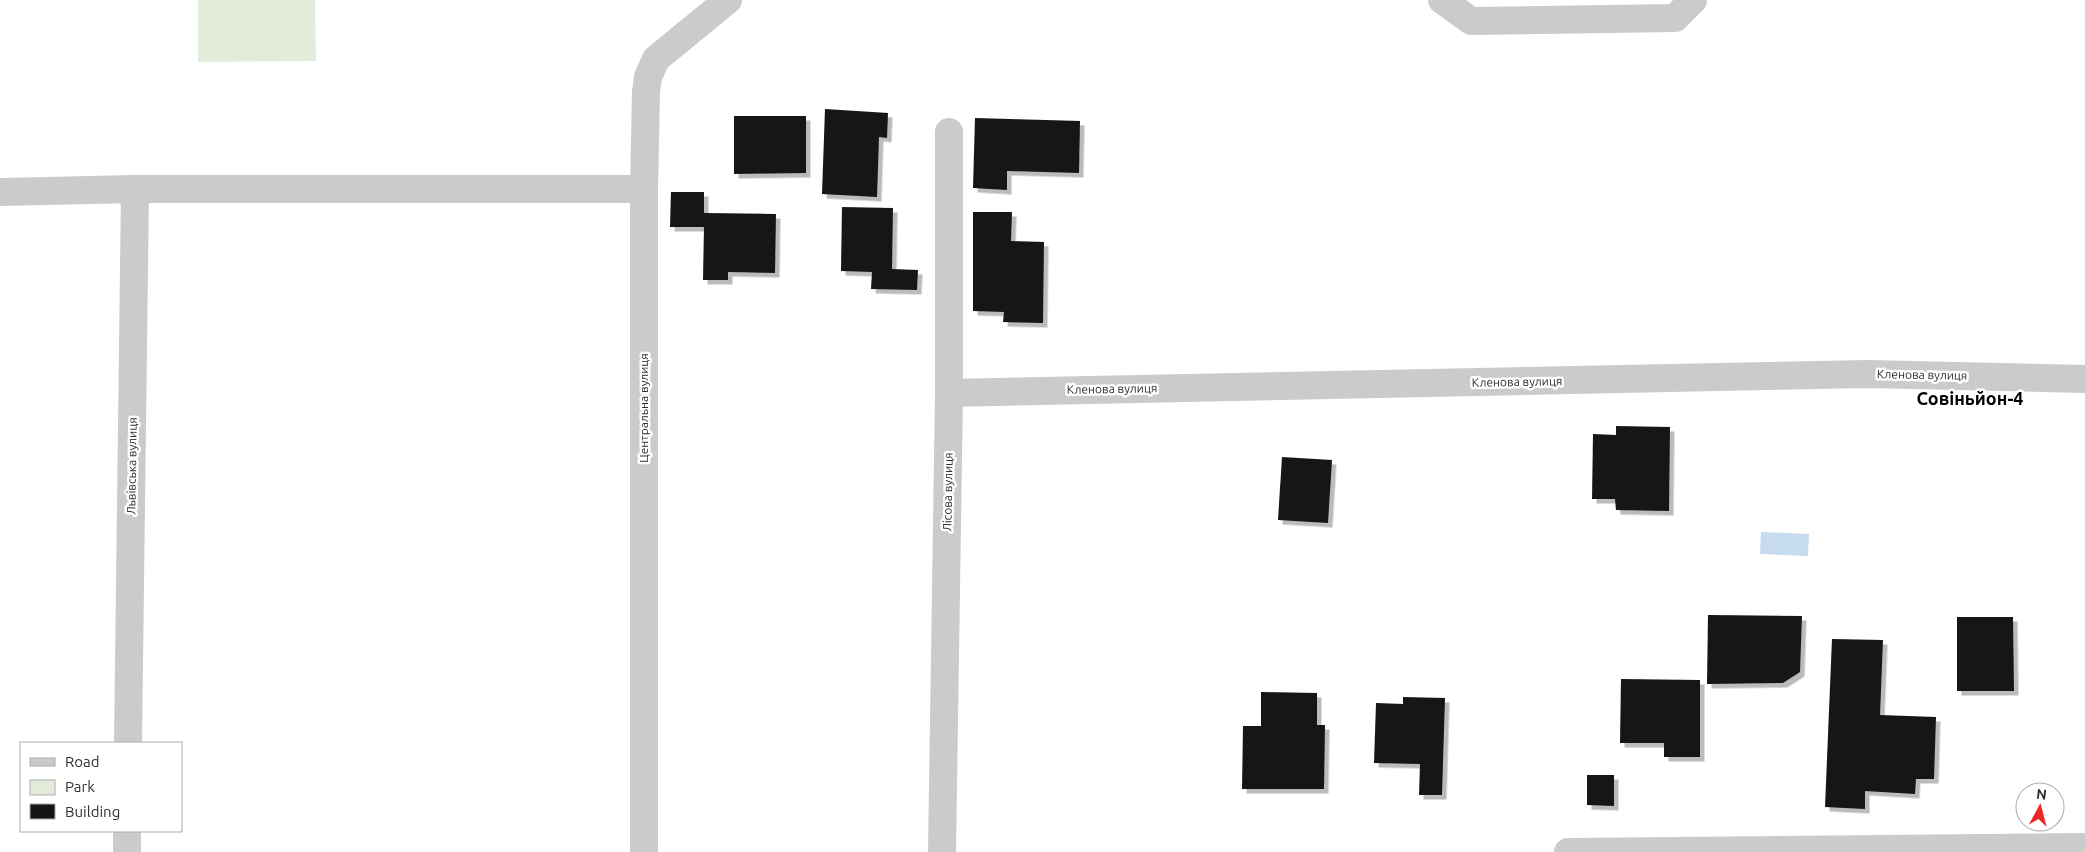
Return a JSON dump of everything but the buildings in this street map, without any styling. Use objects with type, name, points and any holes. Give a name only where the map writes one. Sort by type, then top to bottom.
[{"type":"street","name":"Центральна вулиця","points":[[644,852],[644,189],[646,92],[648,77],[656,59],[728,0]]},
{"type":"street","points":[[1442,0],[1471,22],[1675,18],[1693,0]]},
{"type":"street","name":"Лісова вулиця","points":[[942,852],[949,393],[948,132]]},
{"type":"street","points":[[0,192],[135,189],[644,189]]},
{"type":"street","name":"Львівська вулиця","points":[[128,742],[135,189]]},
{"type":"street","name":"Кленова вулиця","points":[[949,393],[1868,374],[2085,379]]},
{"type":"street","points":[[127,852],[128,832]]},
{"type":"street","points":[[1568,852],[2085,847]]},
{"type":"green space","points":[[198,0],[315,0],[316,61],[198,62]]},
{"type":"water","points":[[1761,532],[1809,534],[1808,556],[1760,554]]},
{"type":"district","name":"Совіньйон-4","points":[[1970,399]]}]
